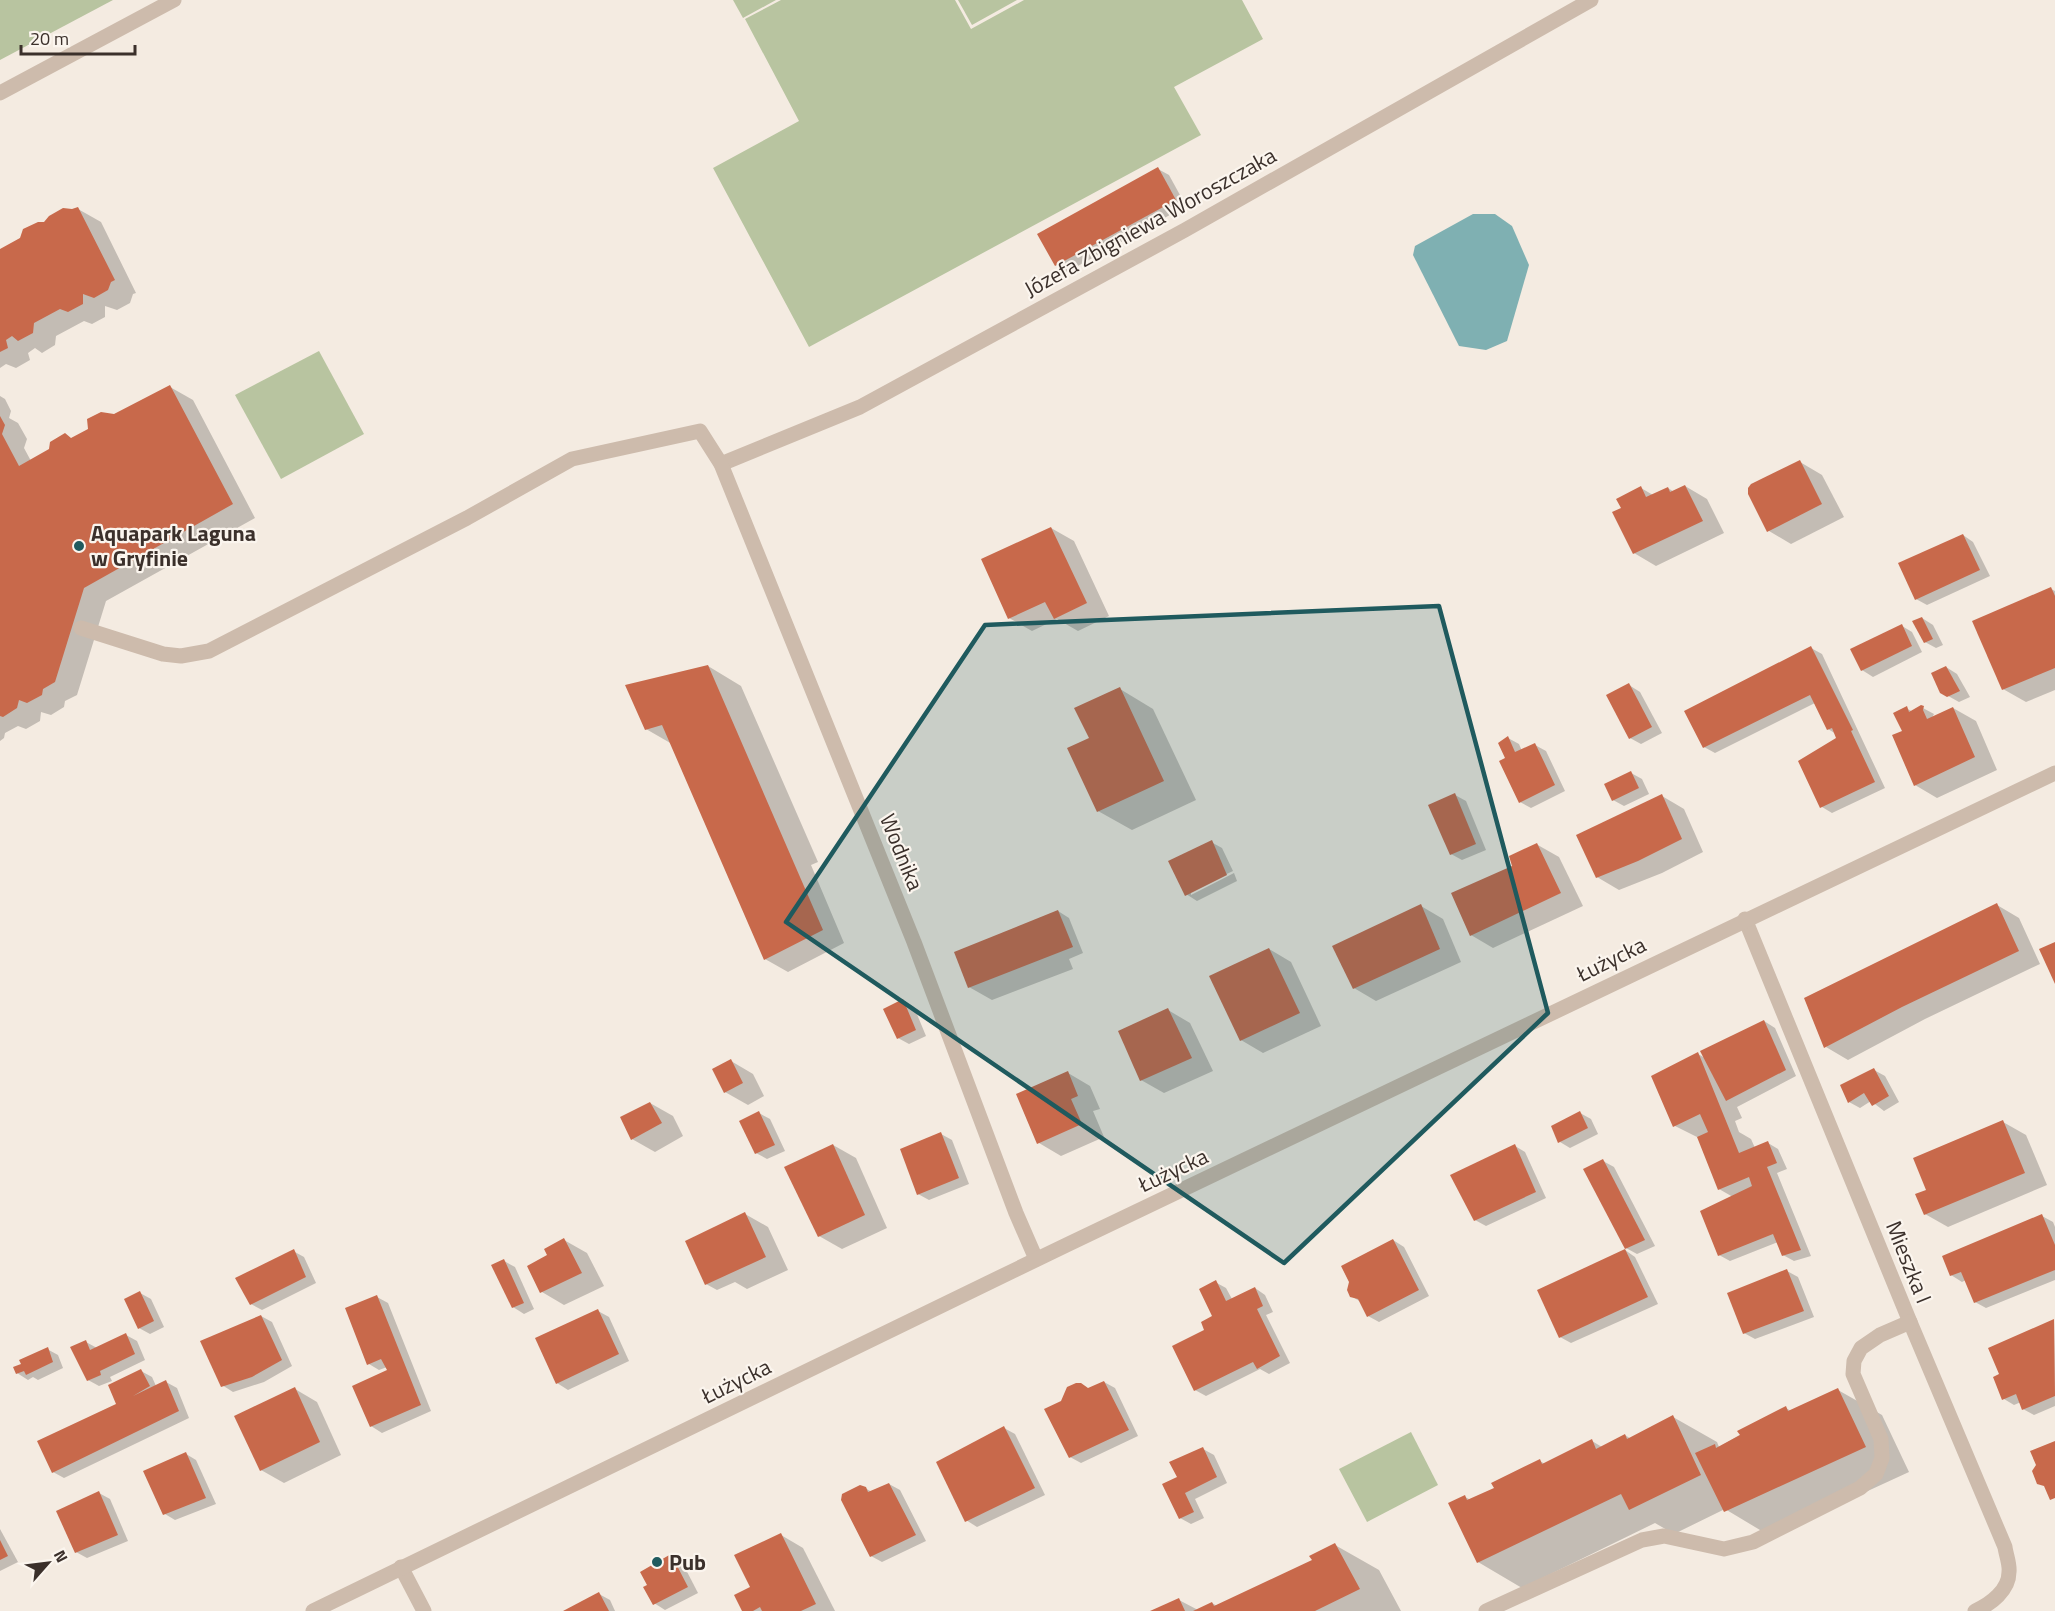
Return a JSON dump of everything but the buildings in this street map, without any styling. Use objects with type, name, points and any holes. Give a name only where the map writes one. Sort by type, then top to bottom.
[{"type":"street","points":[[0,93],[174,0]]},
{"type":"street","name":"Józefa Zbigniewa Woroszczaka","points":[[721,464],[860,407],[1185,230],[1591,0]]},
{"type":"street","name":"Wodnika","points":[[81,628],[163,654],[181,656],[209,651],[467,518],[572,459],[700,431],[721,464],[914,942],[1011,1203],[1036,1259]]},
{"type":"street","name":"Łużycka","points":[[313,1611],[1036,1259],[2055,773]]},
{"type":"street","name":"Mieszka I","points":[[1745,919],[2005,1547],[2009,1572],[2007,1584],[1995,1599],[1976,1611]]},
{"type":"street","points":[[1486,1611],[1642,1540],[1664,1536],[1724,1549],[1753,1542],[1860,1488],[1876,1474],[1882,1458],[1881,1439],[1853,1374],[1854,1361],[1861,1348],[1880,1335],[1910,1322]]},
{"type":"street","points":[[401,1568],[424,1611]]},
{"type":"highlighted area","points":[[1439,606],[1548,1013],[1284,1263],[786,922],[985,625]]},
{"type":"green space","points":[[0,0],[113,0],[0,60]]},
{"type":"green space","points":[[733,0],[776,0],[743,18]]},
{"type":"green space","points":[[781,0],[955,0],[971,29],[1024,0],[1242,0],[1263,39],[1174,87],[1201,135],[809,347],[713,168],[799,121],[745,19]]},
{"type":"green space","points":[[958,0],[1017,0],[972,25]]},
{"type":"green space","points":[[319,351],[364,434],[281,479],[235,395]]},
{"type":"green space","points":[[1411,1432],[1438,1485],[1367,1522],[1339,1469]]},
{"type":"water","points":[[1473,214],[1495,214],[1512,226],[1529,265],[1507,341],[1486,350],[1459,346],[1413,255],[1415,246]]},
{"type":"place","name":"Aquapark Laguna w Gryfinie","points":[[79,546]]},
{"type":"place","name":"Pub","points":[[657,1562]]}]
